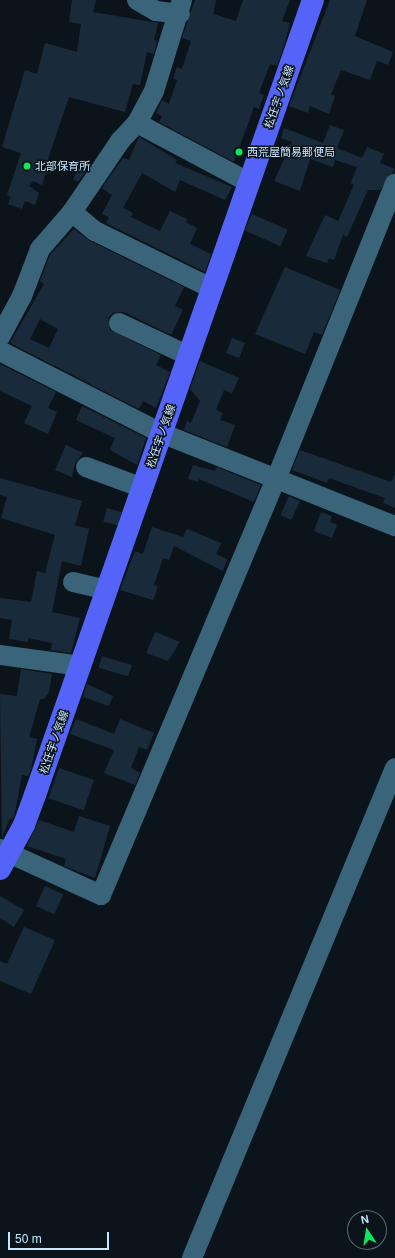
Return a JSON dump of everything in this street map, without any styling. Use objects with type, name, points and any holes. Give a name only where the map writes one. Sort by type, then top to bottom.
[{"type":"main road","name":"松任宇ノ気線","points":[[3,857],[30,810],[161,433],[213,289],[248,182],[313,0]]},
{"type":"street","points":[[0,337],[22,296],[40,249],[72,212],[120,141],[137,123],[154,91],[181,7],[156,11],[136,0]]},
{"type":"street","points":[[137,123],[248,182]]},
{"type":"street","points":[[3,857],[101,895],[277,477],[395,184]]},
{"type":"street","points":[[72,212],[95,231],[213,289]]},
{"type":"street","points":[[118,323],[189,356]]},
{"type":"street","points":[[0,351],[161,433],[277,477],[395,526]]},
{"type":"street","points":[[86,466],[143,488]]},
{"type":"street","points":[[73,582],[107,590]]},
{"type":"street","points":[[0,655],[81,666]]},
{"type":"street","points":[[192,1258],[395,768]]},
{"type":"building","points":[[72,0],[96,0],[93,12],[158,23],[154,40],[157,41],[154,54],[147,52],[140,85],[133,84],[125,112],[69,97],[48,159],[55,162],[51,174],[46,172],[42,185],[33,181],[29,186],[39,193],[35,205],[25,201],[22,209],[8,204],[11,197],[7,195],[21,153],[2,147],[25,70],[37,74],[45,43],[77,52],[81,24],[69,22]]},
{"type":"building","points":[[195,0],[216,0],[213,14],[236,21],[243,0],[290,0],[282,21],[290,23],[284,46],[277,66],[270,64],[259,93],[264,95],[259,109],[254,107],[234,162],[159,122],[162,116],[156,113],[162,100],[169,104],[177,80],[173,78],[177,67],[182,69],[191,41],[182,38]]},
{"type":"building","points":[[330,0],[367,0],[355,36],[393,52],[388,65],[377,61],[370,80],[341,70],[331,94],[335,96],[329,114],[310,106],[308,113],[289,106]]},
{"type":"building","points":[[330,125],[344,130],[337,148],[362,158],[367,147],[384,154],[380,163],[395,169],[380,190],[368,190],[347,237],[343,235],[334,260],[329,258],[327,263],[306,256],[325,215],[338,221],[354,185],[351,183],[357,167],[335,160],[333,167],[310,159],[300,191],[274,181],[292,142],[281,138],[284,128],[323,143]]},
{"type":"building","points":[[139,137],[177,160],[175,163],[232,187],[225,200],[180,180],[175,192],[142,173],[123,208],[133,213],[131,217],[160,231],[170,211],[187,219],[186,222],[197,228],[190,244],[211,254],[205,272],[106,223],[109,217],[102,214],[112,195],[102,188],[123,158],[129,160]]},
{"type":"building","points":[[84,160],[91,164],[78,182],[73,179]]},
{"type":"building","points":[[252,214],[288,230],[280,246],[245,230]]},
{"type":"building","points":[[74,229],[90,241],[184,287],[175,306],[183,310],[171,335],[124,312],[113,313],[108,318],[110,330],[161,355],[156,365],[170,372],[156,408],[143,401],[139,409],[10,343],[44,284],[40,281],[50,255]],"holes":[[[40,319],[58,329],[49,348],[30,339]]]},
{"type":"building","points":[[285,267],[340,290],[322,335],[314,332],[305,354],[255,334]]},
{"type":"building","points":[[232,338],[245,343],[239,358],[226,353]]},
{"type":"building","points":[[200,361],[239,378],[232,393],[224,390],[216,410],[223,413],[220,420],[235,425],[227,447],[184,430],[187,421],[191,423],[200,401],[190,389]]},
{"type":"building","points":[[0,364],[56,392],[48,408],[57,412],[48,434],[24,423],[32,406],[0,391]]},
{"type":"building","points":[[82,406],[146,438],[137,465],[110,450],[115,438],[76,420]]},
{"type":"building","points":[[66,445],[83,453],[75,463],[72,477],[55,470]]},
{"type":"building","points":[[300,450],[391,482],[395,474],[395,508],[383,503],[385,498],[329,478],[327,483],[292,470]]},
{"type":"building","points":[[193,465],[215,471],[217,467],[261,485],[254,502],[199,479],[198,482],[188,479]]},
{"type":"building","points":[[0,478],[82,501],[75,525],[89,529],[81,566],[62,561],[52,612],[80,618],[71,653],[51,650],[52,643],[28,638],[28,642],[9,639],[12,620],[0,618],[0,598],[31,602],[37,571],[45,573],[55,535],[1,518],[7,497],[0,495]]},
{"type":"building","points":[[289,496],[300,501],[291,520],[280,515]]},
{"type":"building","points":[[107,508],[121,512],[118,526],[103,521]]},
{"type":"building","points":[[321,512],[332,516],[330,522],[337,525],[332,538],[314,531]]},
{"type":"building","points":[[152,527],[183,537],[187,529],[221,543],[216,554],[227,559],[223,571],[174,546],[169,560],[163,558],[154,585],[158,587],[153,600],[120,590],[135,551],[143,554]]},
{"type":"building","points":[[155,632],[180,642],[168,661],[146,653]]},
{"type":"building","points":[[102,656],[132,665],[128,677],[98,667]]},
{"type":"building","points":[[21,669],[52,674],[49,692],[44,699],[40,699],[29,737],[37,739],[31,770],[28,776],[22,775],[14,817],[9,820],[2,838],[0,694],[17,696]]},
{"type":"building","points":[[87,684],[113,696],[109,706],[83,697]]},
{"type":"building","points":[[76,719],[114,734],[120,719],[154,733],[147,750],[139,747],[131,768],[140,773],[135,785],[104,773],[114,750],[70,734]]},
{"type":"building","points":[[59,768],[94,780],[84,810],[49,798]]},
{"type":"building","points":[[79,816],[110,826],[95,878],[64,866],[66,859],[27,846],[39,820],[74,832]]},
{"type":"building","points":[[45,886],[63,894],[54,914],[36,906]]},
{"type":"building","points":[[0,896],[24,910],[14,927],[0,918]]},
{"type":"building","points":[[24,927],[55,940],[31,994],[0,981],[0,961],[7,964]]},
{"type":"place","name":"西荒屋簡易郵便局","points":[[239,152]]},
{"type":"place","name":"北部保育所","points":[[27,166]]}]
